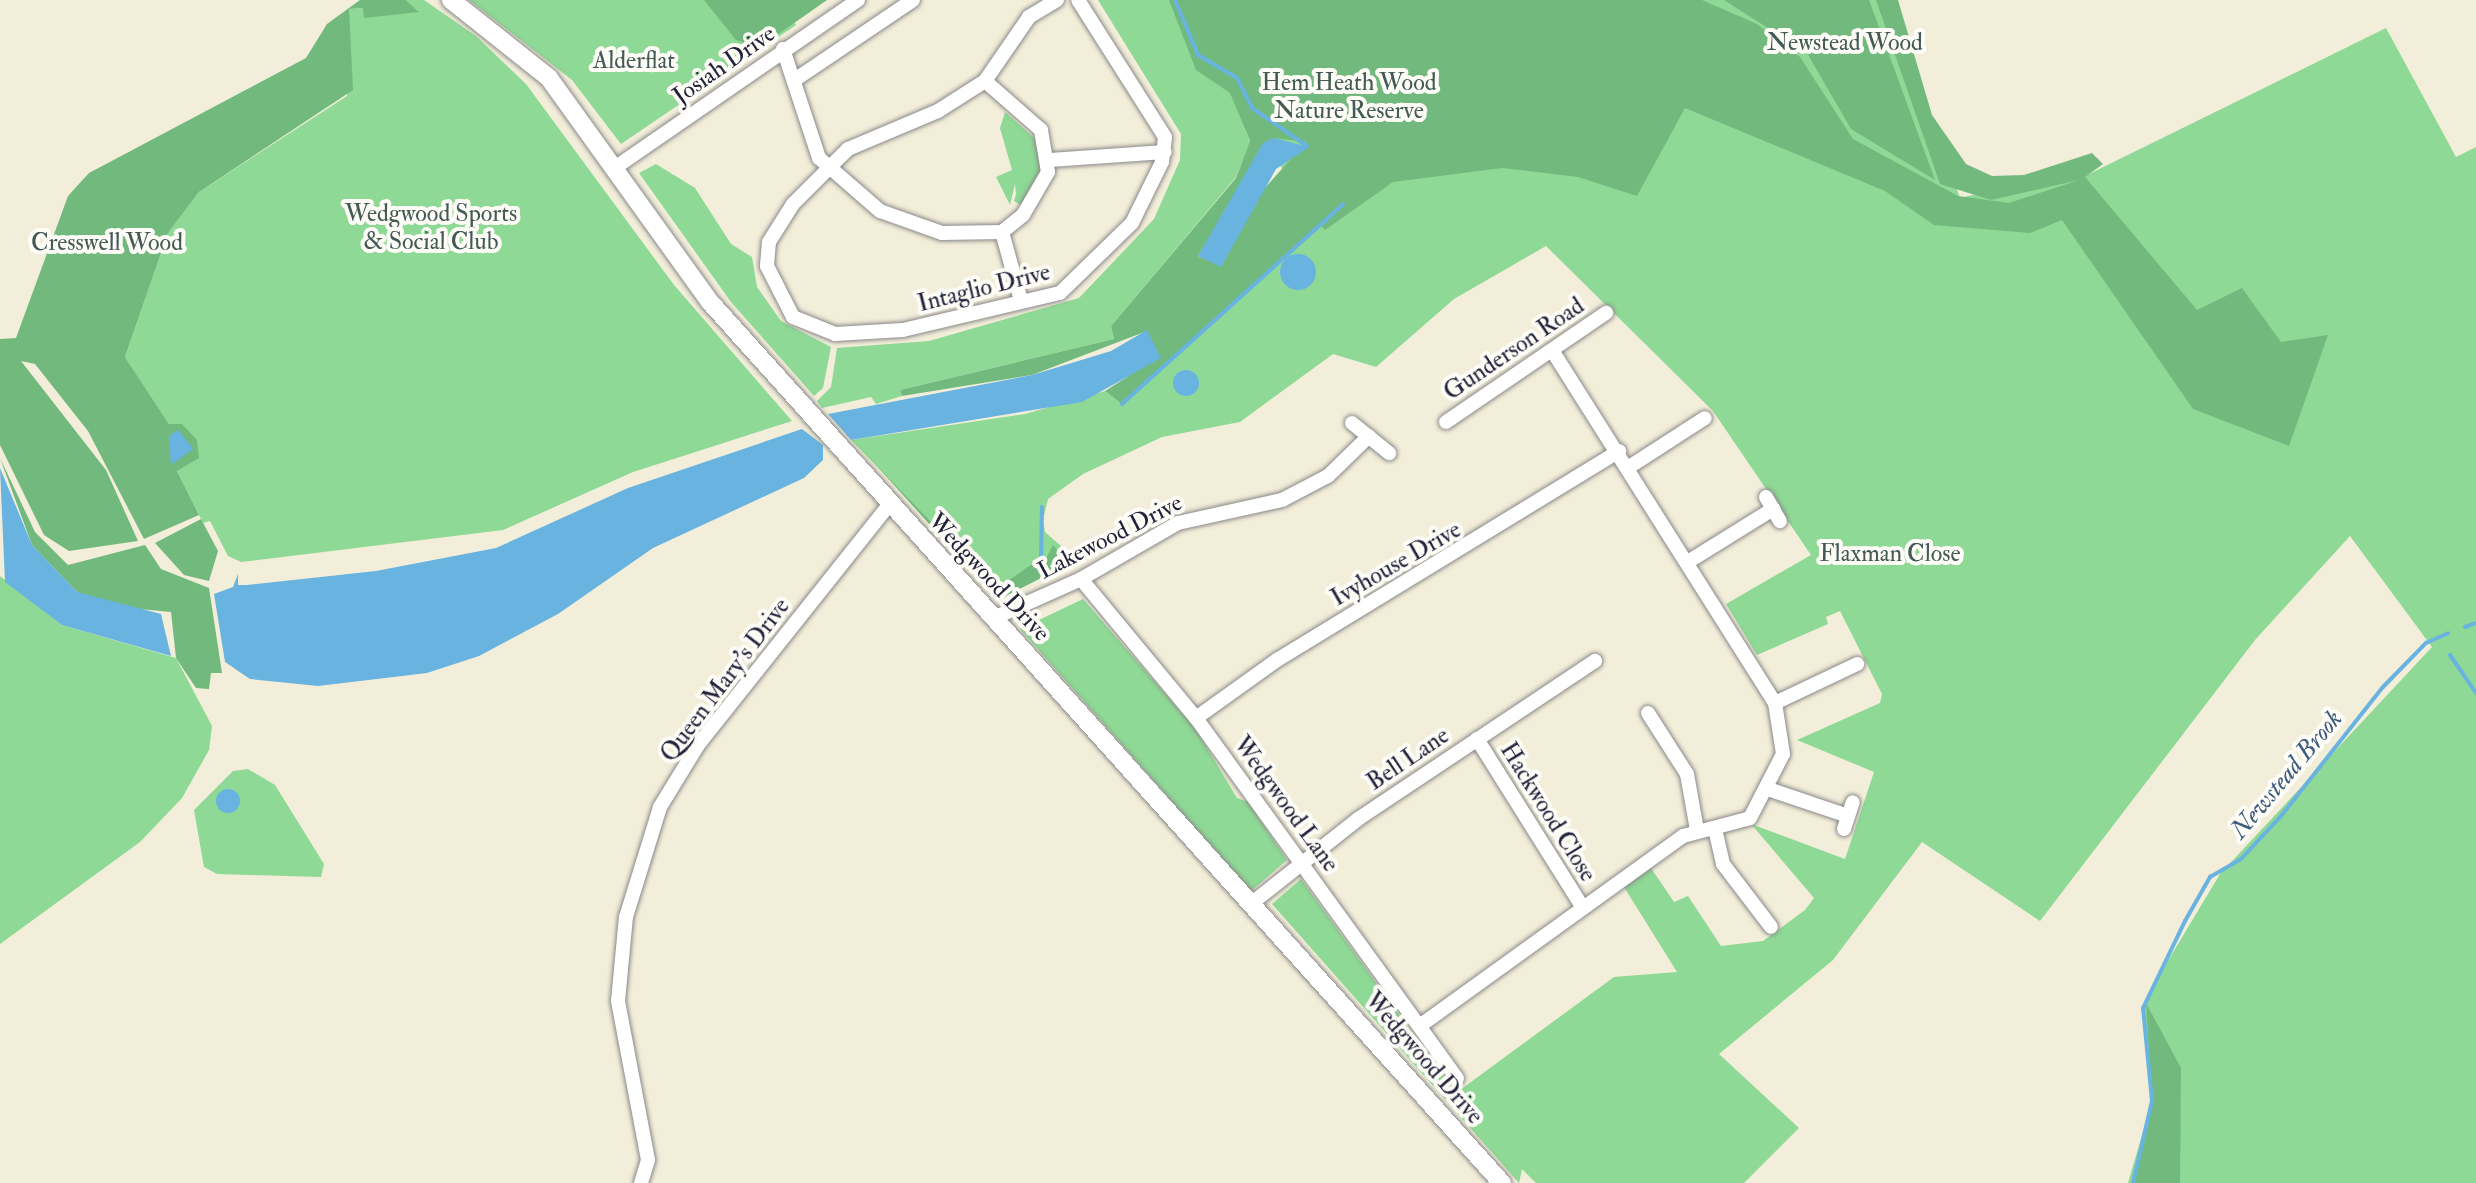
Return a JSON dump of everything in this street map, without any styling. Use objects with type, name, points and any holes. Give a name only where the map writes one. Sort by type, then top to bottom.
[{"type":"street","name":"Wedgwood Drive","points":[[451,0],[549,78],[616,167],[710,302],[889,505],[996,617],[1502,1183]]},
{"type":"street","name":"Josiah Drive","points":[[616,167],[858,0]]},
{"type":"street","points":[[796,79],[913,0]]},
{"type":"street","points":[[783,49],[796,79],[808,135],[829,166],[880,211],[942,233],[1002,232],[1025,212],[1050,160],[1041,130],[985,81],[1029,17],[1057,0]]},
{"type":"street","points":[[1050,160],[1165,152],[1158,122],[1078,0]]},
{"type":"street","name":"Intaglio Drive","points":[[985,81],[938,111],[848,149],[829,166],[769,242],[770,279],[793,317],[835,334],[903,330],[1077,284],[1132,223],[1165,152]]},
{"type":"street","points":[[1002,232],[1020,297]]},
{"type":"street","name":"Gunderson Road","points":[[1446,422],[1554,354],[1557,341],[1606,313]]},
{"type":"street","points":[[1421,1025],[1697,830],[1715,829],[1750,818],[1771,790],[1785,742],[1775,703],[1691,560],[1554,354]]},
{"type":"street","points":[[1629,467],[1705,417]]},
{"type":"street","points":[[1352,423],[1389,453]]},
{"type":"street","name":"Lakewood Drive","points":[[996,617],[1081,579],[1178,523],[1294,495],[1328,476],[1369,436]]},
{"type":"street","name":"Ivyhouse Drive","points":[[1196,718],[1277,660],[1619,451]]},
{"type":"street","name":"Queen Mary's Drive","points":[[641,1183],[648,1160],[618,1001],[626,917],[660,807],[698,745],[889,505]]},
{"type":"street","points":[[1691,560],[1773,509]]},
{"type":"street","name":"Wedgwood Lane","points":[[1081,579],[1196,718],[1421,1025],[1441,1066],[1457,1078]]},
{"type":"street","name":"Bell Lane","points":[[1252,903],[1301,863],[1477,739],[1595,661]]},
{"type":"street","points":[[1775,703],[1857,665]]},
{"type":"street","points":[[1648,713],[1687,774],[1697,830]]},
{"type":"street","name":"Hackwood Close","points":[[1477,739],[1583,908]]},
{"type":"street","points":[[1771,790],[1848,816]]},
{"type":"street","points":[[1715,829],[1723,864],[1766,926]]},
{"type":"green space","name":"Cresswell Wood","points":[[360,0],[406,0],[419,12],[364,18],[363,8],[349,9],[353,90],[199,192],[168,233],[125,357],[169,424],[182,424],[197,440],[199,458],[177,471],[199,515],[144,539],[88,431],[35,364],[21,361],[106,470],[138,541],[69,551],[44,535],[0,445],[0,339],[16,338],[68,196],[89,173],[306,58],[327,24]]},
{"type":"green space","name":"Wedgwood Sports & Social Club","points":[[406,0],[424,0],[476,36],[526,84],[674,285],[792,421],[633,472],[503,530],[241,562],[228,556],[210,521],[203,523],[177,471],[169,424],[125,357],[168,233],[199,192],[347,96],[349,9],[364,8],[364,17],[418,11]]},
{"type":"green space","name":"Alderflat","points":[[469,0],[780,0],[796,25],[621,144],[572,80]]},
{"type":"green space","points":[[704,0],[827,0],[767,42],[752,45],[736,40]]},
{"type":"green space","name":"Flaxman Close","points":[[1098,0],[1891,0],[1960,198],[2079,170],[2085,176],[2386,28],[2456,157],[2476,147],[2476,1183],[2128,1183],[2152,1101],[2143,1008],[2166,964],[2220,874],[2432,647],[2350,536],[2255,640],[2040,921],[1922,842],[1833,960],[1719,1054],[1799,1128],[1744,1183],[1536,1183],[1522,1169],[1519,1183],[1272,904],[1301,879],[1456,1093],[1614,977],[1677,972],[1624,887],[1651,868],[1674,902],[1688,896],[1721,946],[1763,941],[1805,910],[1814,898],[1751,824],[1845,859],[1874,772],[1797,740],[1880,703],[1882,694],[1840,611],[1826,617],[1828,624],[1757,655],[1726,604],[1811,555],[1713,411],[1546,246],[1454,299],[1376,367],[1333,354],[1240,422],[1162,437],[1083,474],[1048,499],[1043,520],[1045,532],[1078,561],[1069,564],[1066,554],[1036,561],[996,589],[851,440],[1025,414],[1105,391],[1122,404],[1321,224],[1233,98],[1250,142],[1236,177],[1111,326],[1114,339],[900,390],[902,396],[876,404],[871,397],[822,408],[817,401],[831,387],[837,348],[929,341],[1079,298],[1154,219],[1180,160],[1181,134]]},
{"type":"green space","name":"Hem Heath Wood Nature Reserve","points":[[1169,0],[1702,0],[1757,24],[1800,57],[1853,139],[1958,196],[2009,203],[2079,180],[1991,200],[1940,184],[1876,0],[1898,0],[1932,115],[1966,164],[1992,176],[2024,175],[2092,153],[2103,164],[2085,177],[2197,310],[2242,288],[2281,342],[2328,335],[2289,446],[2193,409],[2062,220],[2030,233],[1934,225],[1885,191],[1685,108],[1637,196],[1578,177],[1502,168],[1393,182],[1325,230],[1320,225],[1122,404],[1105,391],[1127,377],[1147,331],[1032,375],[902,396],[900,390],[1114,339],[1111,326],[1236,178],[1250,141],[1230,93],[1196,70]],"holes":[[[1274,138],[1306,142],[1254,200],[1221,266],[1198,256]]]},
{"type":"green space","name":"Newstead Wood","points":[[1724,0],[1869,0],[1935,180],[1851,129],[1807,53]]},
{"type":"green space","points":[[1005,112],[1040,143],[1041,176],[1023,206],[1014,201],[1015,184],[1010,205],[996,177],[1012,170],[1000,128]]},
{"type":"green space","points":[[656,164],[695,188],[731,244],[752,257],[757,287],[781,321],[831,347],[823,388],[814,396],[731,302],[639,173]]},
{"type":"green space","points":[[0,458],[35,532],[68,565],[145,545],[161,569],[209,588],[222,673],[211,673],[209,689],[196,688],[176,658],[171,612],[119,607],[77,592],[32,545]]},
{"type":"green space","points":[[874,463],[996,589],[1036,561],[1044,563],[1053,545],[1069,564],[998,600]]},
{"type":"green space","points":[[201,519],[218,551],[209,581],[184,575],[155,543]]},
{"type":"green space","points":[[0,576],[62,625],[176,658],[212,726],[209,750],[182,798],[140,842],[0,944]]},
{"type":"green space","points":[[1083,599],[1195,728],[1237,798],[1248,802],[1287,860],[1251,891],[1020,629]]},
{"type":"green space","points":[[248,769],[275,785],[324,864],[321,877],[217,874],[204,867],[194,810],[233,771]]},
{"type":"green space","points":[[2146,1003],[2181,1068],[2180,1183],[2133,1183],[2152,1101]]},
{"type":"water","points":[[1274,138],[1309,147],[1276,169],[1221,267],[1198,256],[1263,143]]},
{"type":"water","points":[[1298,254],[1310,260],[1316,272],[1310,284],[1298,290],[1286,284],[1280,272],[1286,260]]},
{"type":"water","points":[[1147,330],[1161,358],[1082,402],[851,440],[828,414],[1032,375],[1111,351]]},
{"type":"water","points":[[1186,370],[1195,374],[1199,383],[1195,392],[1186,396],[1177,392],[1173,383],[1177,374]]},
{"type":"water","points":[[802,429],[823,445],[823,460],[804,478],[653,548],[558,614],[479,656],[427,673],[318,686],[250,679],[225,662],[214,594],[233,587],[238,574],[238,585],[247,585],[376,571],[496,548],[628,488]]},
{"type":"water","points":[[178,430],[193,449],[171,465],[169,436]]},
{"type":"water","points":[[0,468],[32,545],[77,592],[161,614],[171,656],[62,625],[5,582]]},
{"type":"water","points":[[228,789],[236,793],[240,801],[236,809],[228,813],[220,809],[216,801],[220,793]]},
{"type":"waterway","points":[[1175,0],[1198,55],[1237,78],[1252,108],[1307,146]]},
{"type":"waterway","points":[[1122,404],[1343,204]]},
{"type":"waterway","points":[[1041,562],[1042,507]]},
{"type":"waterway","name":"Newstead Brook","points":[[2465,627],[2476,623]]},
{"type":"waterway","name":"Newstead Brook","points":[[2133,1183],[2152,1101],[2143,1008],[2210,877],[2241,859],[2281,816],[2383,687],[2426,643],[2448,633]]},
{"type":"waterway","points":[[2450,655],[2476,693]]}]
